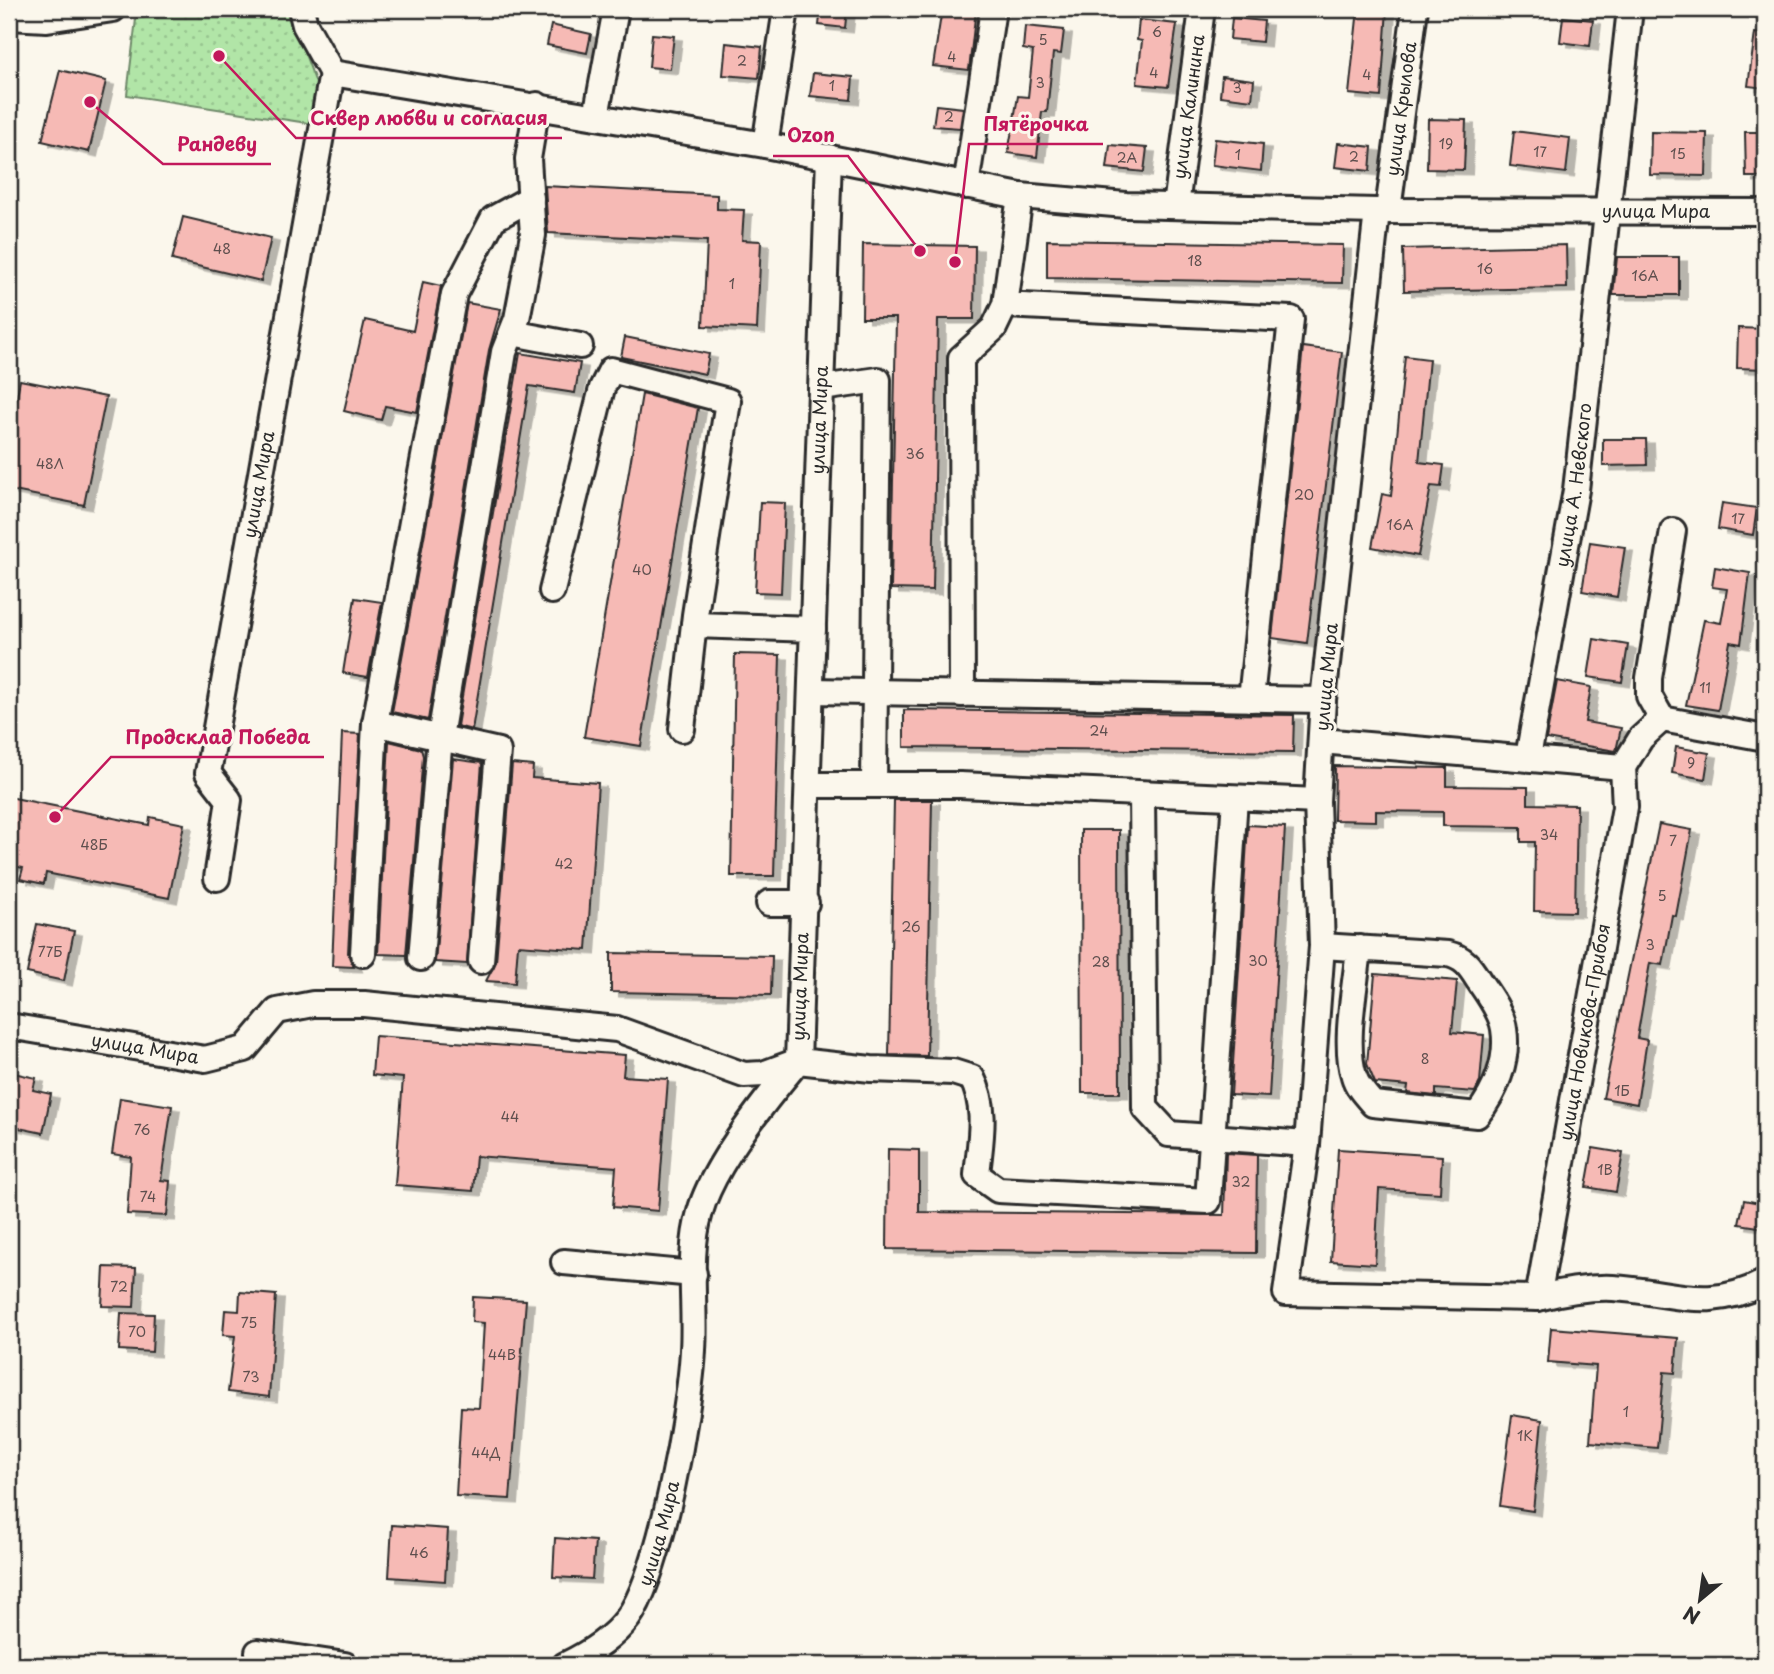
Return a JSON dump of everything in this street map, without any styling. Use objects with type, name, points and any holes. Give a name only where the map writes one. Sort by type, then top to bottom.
[{"type":"street","points":[[9,17],[47,19],[109,9]]},
{"type":"street","points":[[301,9],[305,25],[332,73]]},
{"type":"street","points":[[596,116],[616,9]]},
{"type":"street","points":[[765,145],[786,9]]},
{"type":"street","points":[[966,186],[993,9]]},
{"type":"street","name":"улица Калинина","points":[[1176,206],[1202,9]]},
{"type":"street","name":"улица Крылова","points":[[1383,211],[1415,9]]},
{"type":"street","points":[[1605,211],[1630,9]]},
{"type":"street","name":"улица Мира","points":[[217,878],[229,800],[208,773],[332,73],[765,145],[1020,196],[1176,206],[1383,211],[1765,212]]},
{"type":"street","points":[[421,958],[440,737],[504,352],[512,333],[533,235],[528,159],[537,105]]},
{"type":"street","name":"улица Мира","points":[[565,1665],[586,1655],[628,1617],[646,1582],[667,1505],[687,1406],[693,1350],[694,1236],[701,1208],[717,1173],[769,1096],[798,1062],[806,903],[829,157]]},
{"type":"street","points":[[962,695],[961,358],[994,328],[1005,305],[1020,196]]},
{"type":"street","points":[[363,954],[375,723],[454,294],[493,219],[531,198]]},
{"type":"street","name":"улица Мира","points":[[1383,211],[1324,701],[1317,801],[1322,946],[1307,1144],[1286,1293],[1538,1298]]},
{"type":"street","name":"улица А. Невского","points":[[1528,757],[1576,490],[1605,211]]},
{"type":"street","points":[[1005,305],[1291,319],[1251,699]]},
{"type":"street","points":[[512,333],[580,346]]},
{"type":"street","points":[[552,591],[602,388],[611,370],[727,401],[694,625],[682,729]]},
{"type":"street","points":[[821,388],[878,380],[874,785]]},
{"type":"street","points":[[1662,719],[1649,696],[1648,678],[1673,531]]},
{"type":"street","points":[[694,625],[813,629]]},
{"type":"street","points":[[811,691],[1324,701]]},
{"type":"street","points":[[1321,741],[1623,767],[1641,738],[1662,719]]},
{"type":"street","points":[[1662,719],[1765,738]]},
{"type":"street","points":[[375,723],[498,751],[481,961]]},
{"type":"street","name":"улица Новикова-Прибоя","points":[[1538,1298],[1625,807],[1623,767]]},
{"type":"street","points":[[808,785],[960,785],[1317,801]]},
{"type":"street","points":[[1142,794],[1145,1108],[1169,1134],[1213,1135],[1307,1144]]},
{"type":"street","points":[[798,1062],[871,1069],[953,1072],[972,1078],[983,1108],[977,1175],[998,1190],[1208,1201],[1235,798]]},
{"type":"street","points":[[769,903],[806,903]]},
{"type":"street","points":[[1322,946],[1359,948],[1448,954],[1460,957],[1466,962],[1490,997],[1504,1029],[1502,1065],[1493,1096],[1477,1115],[1373,1104],[1362,1091],[1354,1076],[1351,1037],[1359,948]]},
{"type":"street","name":"улица Мира","points":[[9,1026],[205,1059],[245,1049],[277,1011],[313,1004],[364,1003],[617,1029],[744,1074],[763,1074],[798,1062]]},
{"type":"street","points":[[564,1262],[694,1274]]},
{"type":"street","points":[[1538,1298],[1576,1289],[1615,1288],[1680,1299],[1720,1299],[1765,1282]]},
{"type":"street","points":[[258,1652],[345,1665]]},
{"type":"green space","points":[[183,9],[288,9],[320,94],[314,124],[127,95],[136,19]]},
{"type":"building","points":[[821,9],[847,9],[845,28],[819,25]]},
{"type":"building","points":[[942,9],[976,9],[969,70],[933,66]]},
{"type":"building","points":[[1358,9],[1387,9],[1381,97],[1349,94]]},
{"type":"building","points":[[1563,17],[1593,20],[1590,46],[1560,42]]},
{"type":"building","points":[[1232,18],[1264,21],[1262,42],[1230,39]]},
{"type":"building","points":[[1139,20],[1177,24],[1168,87],[1137,84],[1142,41],[1137,40]]},
{"type":"building","points":[[551,25],[591,34],[587,53],[547,45]]},
{"type":"building","points":[[1025,26],[1064,30],[1061,54],[1053,53],[1047,112],[1042,112],[1037,157],[1008,153],[1018,96],[1028,97],[1033,51],[1023,49]]},
{"type":"building","points":[[1755,33],[1765,34],[1765,88],[1748,86]]},
{"type":"building","points":[[652,34],[674,36],[670,69],[649,67]]},
{"type":"building","points":[[726,43],[762,47],[759,78],[723,75]]},
{"type":"building","points":[[60,70],[106,81],[89,152],[42,141]]},
{"type":"building","points":[[813,73],[853,77],[851,100],[810,96]]},
{"type":"building","points":[[1222,76],[1254,80],[1252,100],[1220,96]]},
{"type":"building","points":[[936,105],[963,108],[960,128],[933,126]]},
{"type":"building","points":[[1428,119],[1466,120],[1464,170],[1427,169]]},
{"type":"building","points":[[1514,131],[1570,138],[1566,173],[1510,166]]},
{"type":"building","points":[[1651,132],[1707,133],[1706,176],[1650,175]]},
{"type":"building","points":[[1745,132],[1765,132],[1765,177],[1746,177]]},
{"type":"building","points":[[1215,139],[1263,144],[1261,171],[1212,165]]},
{"type":"building","points":[[1338,143],[1372,147],[1370,171],[1335,167]]},
{"type":"building","points":[[1110,145],[1147,148],[1144,172],[1107,168]]},
{"type":"building","points":[[545,186],[717,195],[717,209],[744,210],[742,240],[761,241],[757,329],[703,326],[707,241],[548,233]]},
{"type":"building","points":[[183,217],[271,238],[261,281],[172,260]]},
{"type":"building","points":[[1047,240],[1343,245],[1342,283],[1047,278]]},
{"type":"building","points":[[863,244],[975,246],[974,319],[938,319],[933,590],[891,589],[896,318],[862,318]]},
{"type":"building","points":[[1566,245],[1567,288],[1404,291],[1403,249]]},
{"type":"building","points":[[1617,257],[1679,257],[1679,295],[1613,295]]},
{"type":"building","points":[[423,282],[441,286],[417,412],[385,406],[381,420],[344,411],[365,320],[413,331]]},
{"type":"building","points":[[467,303],[501,309],[489,350],[428,720],[392,712]]},
{"type":"building","points":[[1738,328],[1765,329],[1765,369],[1737,368]]},
{"type":"building","points":[[625,337],[709,354],[705,374],[621,357]]},
{"type":"building","points":[[1303,347],[1342,352],[1307,643],[1272,638]]},
{"type":"building","points":[[520,353],[580,363],[575,393],[529,386],[472,730],[457,726]]},
{"type":"building","points":[[1405,356],[1429,359],[1419,462],[1444,465],[1441,487],[1431,486],[1418,556],[1372,547],[1382,494],[1391,496]]},
{"type":"building","points":[[20,380],[106,397],[84,505],[9,490],[9,439]]},
{"type":"building","points":[[642,394],[698,408],[641,746],[584,737]]},
{"type":"building","points":[[1603,439],[1646,439],[1647,465],[1603,466]]},
{"type":"building","points":[[760,502],[785,503],[781,593],[755,592]]},
{"type":"building","points":[[1722,503],[1757,508],[1753,535],[1718,529]]},
{"type":"building","points":[[1590,542],[1625,547],[1617,597],[1582,591]]},
{"type":"building","points":[[1715,567],[1750,573],[1741,644],[1730,642],[1718,710],[1686,705],[1704,620],[1721,623],[1727,589],[1712,587]]},
{"type":"building","points":[[355,598],[382,602],[368,677],[343,673]]},
{"type":"building","points":[[1594,639],[1628,645],[1622,682],[1588,677]]},
{"type":"building","points":[[735,654],[780,655],[774,876],[731,876]]},
{"type":"building","points":[[1557,681],[1591,687],[1585,722],[1621,728],[1616,751],[1546,739]]},
{"type":"building","points":[[904,710],[1294,715],[1293,752],[904,747]]},
{"type":"building","points":[[342,733],[360,734],[348,953],[354,967],[332,966]]},
{"type":"building","points":[[389,741],[421,749],[423,756],[406,955],[378,954]]},
{"type":"building","points":[[1676,747],[1709,753],[1705,779],[1672,773]]},
{"type":"building","points":[[453,759],[482,763],[467,964],[435,962]]},
{"type":"building","points":[[512,764],[533,766],[532,778],[598,783],[587,950],[518,945],[515,983],[486,981],[496,962]]},
{"type":"building","points":[[1335,766],[1447,768],[1447,786],[1528,787],[1528,804],[1577,805],[1575,912],[1534,911],[1535,842],[1521,842],[1521,827],[1443,826],[1443,812],[1376,811],[1376,821],[1334,820]]},
{"type":"building","points":[[9,797],[149,825],[150,817],[184,824],[169,898],[46,873],[44,884],[20,879],[23,868],[9,865]]},
{"type":"building","points":[[894,800],[932,800],[927,1056],[889,1055]]},
{"type":"building","points":[[1659,824],[1692,830],[1676,916],[1672,915],[1663,965],[1650,963],[1637,1038],[1647,1040],[1637,1104],[1603,1098]]},
{"type":"building","points":[[1248,825],[1285,827],[1269,1097],[1231,1095]]},
{"type":"building","points":[[1081,830],[1119,830],[1120,1093],[1082,1093]]},
{"type":"building","points":[[37,924],[74,931],[64,981],[27,973]]},
{"type":"building","points":[[611,953],[772,956],[771,995],[611,992]]},
{"type":"building","points":[[1375,974],[1457,981],[1452,1032],[1484,1035],[1480,1082],[1475,1092],[1436,1089],[1436,1096],[1407,1093],[1408,1086],[1375,1083],[1367,1064]]},
{"type":"building","points":[[375,1036],[625,1055],[623,1076],[668,1079],[658,1211],[613,1207],[616,1167],[476,1156],[473,1191],[395,1185],[403,1078],[372,1075]]},
{"type":"building","points":[[9,1072],[36,1078],[33,1090],[51,1094],[43,1133],[9,1126]]},
{"type":"building","points":[[120,1098],[172,1106],[161,1180],[170,1181],[167,1216],[127,1214],[131,1157],[112,1154]]},
{"type":"building","points":[[1593,1148],[1623,1153],[1616,1192],[1586,1187]]},
{"type":"building","points":[[888,1149],[919,1150],[919,1212],[1224,1215],[1226,1153],[1257,1155],[1256,1253],[887,1249]]},
{"type":"building","points":[[1338,1149],[1442,1156],[1440,1193],[1379,1189],[1375,1264],[1331,1261]]},
{"type":"building","points":[[1744,1200],[1765,1204],[1765,1228],[1739,1224]]},
{"type":"building","points":[[104,1267],[136,1268],[134,1307],[102,1306]]},
{"type":"building","points":[[240,1292],[276,1295],[269,1397],[228,1392],[235,1336],[223,1335],[225,1310],[239,1311]]},
{"type":"building","points":[[473,1297],[526,1300],[510,1499],[456,1496],[461,1407],[479,1408],[484,1323],[472,1322]]},
{"type":"building","points":[[121,1313],[154,1314],[152,1352],[119,1350]]},
{"type":"building","points":[[1551,1328],[1678,1338],[1675,1373],[1664,1372],[1657,1448],[1590,1442],[1596,1366],[1548,1362]]},
{"type":"building","points":[[1512,1415],[1542,1420],[1533,1511],[1500,1506]]},
{"type":"building","points":[[392,1525],[448,1529],[445,1581],[389,1577]]},
{"type":"building","points":[[555,1538],[595,1541],[592,1579],[553,1577]]},
{"type":"place","name":"Сквер любви и согласия","points":[[219,56]]},
{"type":"place","name":"Рандеву","points":[[90,102]]},
{"type":"place","name":"Ozon","points":[[920,251]]},
{"type":"place","name":"Пятёрочка","points":[[955,262]]},
{"type":"place","name":"Продсклад Победа","points":[[55,817]]}]
